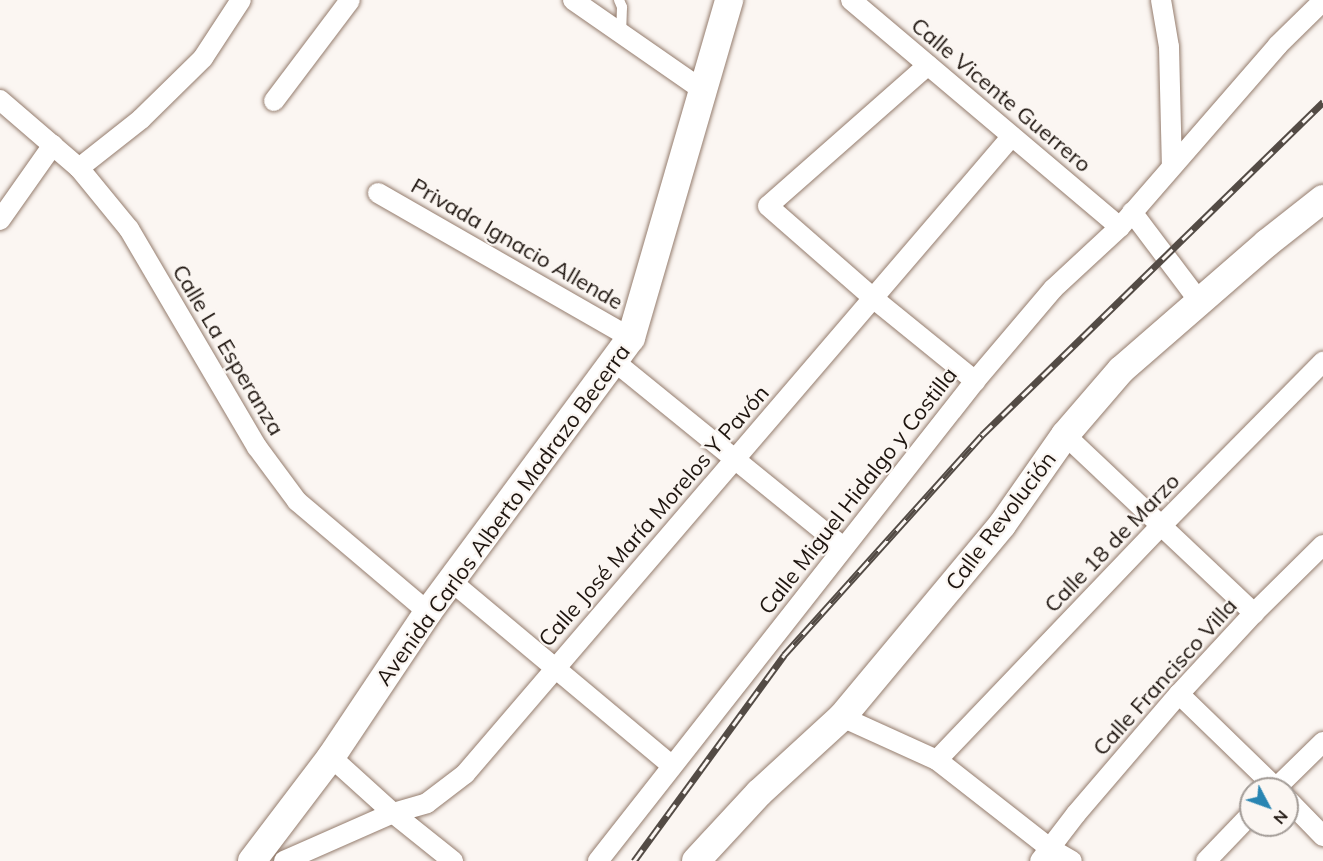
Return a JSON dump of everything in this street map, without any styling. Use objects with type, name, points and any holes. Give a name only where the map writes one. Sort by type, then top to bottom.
[{"type":"street","points":[[79,168],[141,119],[203,58],[241,0]]},
{"type":"street","points":[[274,101],[350,0]]},
{"type":"street","points":[[573,0],[704,91]]},
{"type":"street","name":"Avenida Carlos Alberto Madrazo Becerra","points":[[252,861],[331,757],[428,612],[631,338],[729,0]]},
{"type":"street","name":"Calle Vicente Guerrero","points":[[850,0],[1012,136],[1126,220],[1199,301]]},
{"type":"street","points":[[1161,0],[1169,47],[1172,166]]},
{"type":"street","name":"Calle Miguel Hidalgo y Costilla","points":[[598,861],[975,381],[1053,289],[1126,220],[1278,45],[1323,0]]},
{"type":"street","points":[[928,64],[768,206],[873,298],[975,381]]},
{"type":"street","name":"Calle La Esperanza","points":[[0,100],[79,168],[129,229],[257,447],[297,501],[428,612]]},
{"type":"street","name":"Calle José María Morelos Y Pavón","points":[[284,861],[393,813],[427,803],[465,774],[1012,136]]},
{"type":"street","points":[[0,220],[53,145]]},
{"type":"street","name":"Privada Ignacio Allende","points":[[378,193],[631,338]]},
{"type":"street","name":"Calle Revolución","points":[[696,861],[759,793],[843,717],[1002,525],[1065,435],[1121,370],[1199,301],[1323,200]]},
{"type":"street","points":[[614,361],[843,547]]},
{"type":"street","name":"Calle 18 de Marzo","points":[[937,760],[1161,526],[1323,362]]},
{"type":"street","points":[[1065,435],[1254,612]]},
{"type":"street","name":"Calle Francisco Villa","points":[[1046,855],[1076,814],[1179,694],[1254,612],[1323,545]]},
{"type":"street","points":[[451,581],[553,669],[672,766]]},
{"type":"street","points":[[1179,694],[1265,777]]},
{"type":"street","points":[[843,717],[937,760],[1046,855],[1072,861]]},
{"type":"street","points":[[1292,777],[1323,742]]},
{"type":"street","points":[[331,757],[393,813],[453,861]]},
{"type":"street","points":[[1299,811],[1323,836]]},
{"type":"street","points":[[1206,861],[1239,827]]},
{"type":"lane","points":[[619,0],[622,7],[621,33]]},
{"type":"railway","points":[[634,861],[784,655],[982,435],[1323,102]]}]
